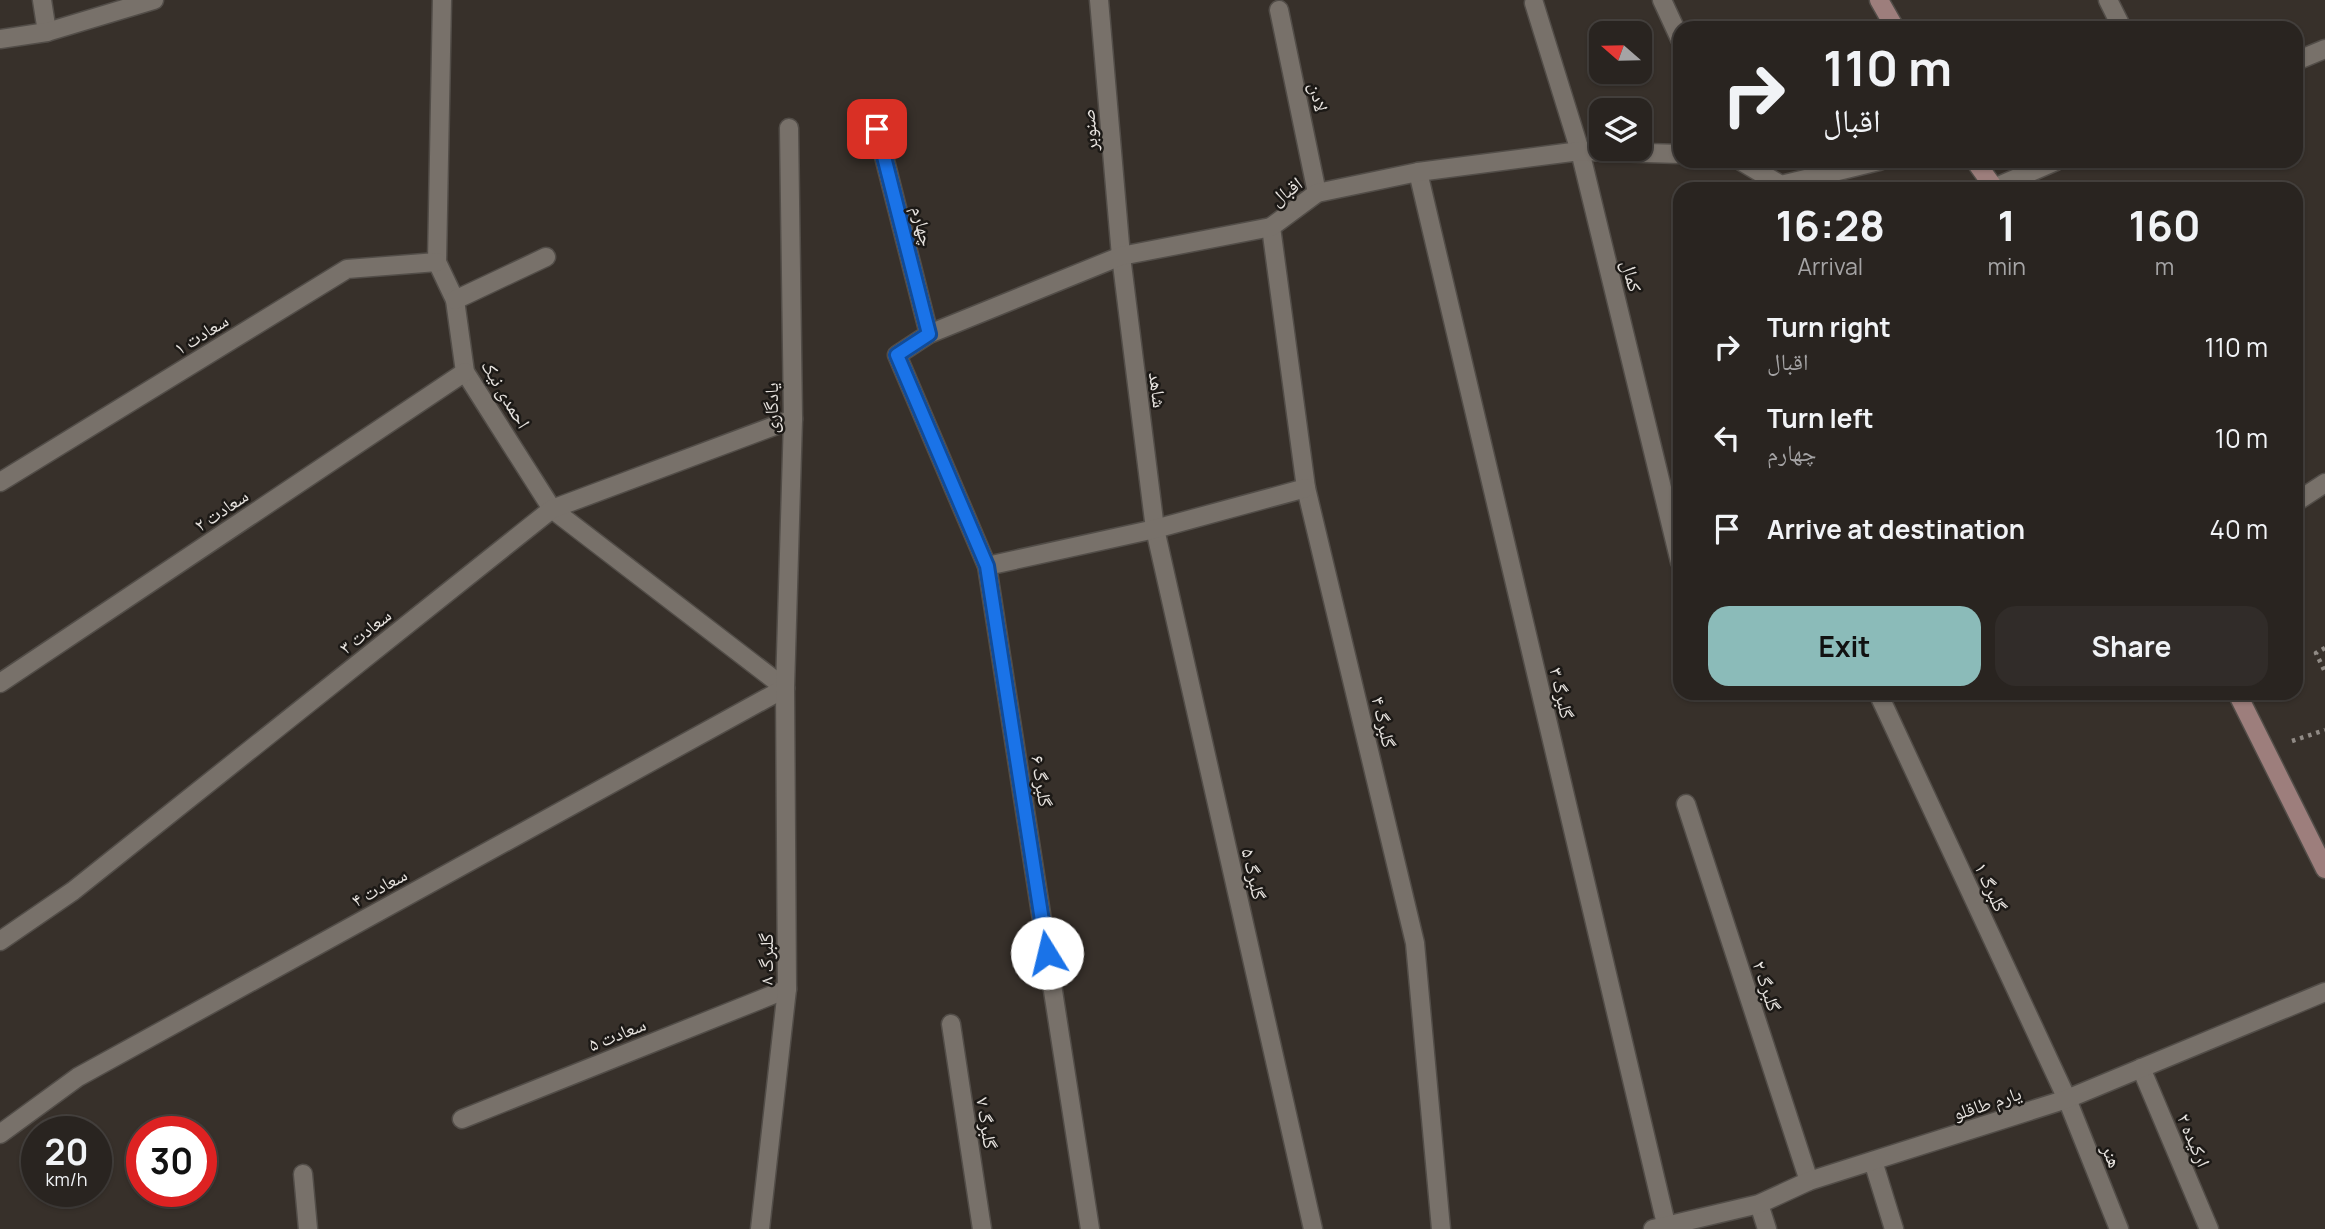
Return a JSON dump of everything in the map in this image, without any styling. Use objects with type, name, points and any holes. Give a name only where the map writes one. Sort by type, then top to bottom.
[{"type":"main road","points":[[1879,0],[1891,21]]},
{"type":"main road","points":[[2240,700],[2325,869]]},
{"type":"street","points":[[42,0],[47,32]]},
{"type":"street","points":[[0,39],[47,32],[154,0]]},
{"type":"street","name":"احمدی نیک","points":[[442,0],[437,262],[454,300],[465,372],[552,509],[785,688]]},
{"type":"street","name":"صنوبر","points":[[1099,0],[1121,256]]},
{"type":"street","points":[[1662,0],[1673,24]]},
{"type":"street","points":[[2108,0],[2118,21]]},
{"type":"street","name":"کمال","points":[[1534,3],[1580,151],[1673,533]]},
{"type":"street","name":"لادن","points":[[1279,10],[1317,193]]},
{"type":"street","points":[[2303,58],[2325,49]]},
{"type":"street","name":"یادگاری","points":[[785,688],[793,419],[789,128]]},
{"type":"street","name":"چهارم","points":[[877,129],[929,334]]},
{"type":"street","name":"اقبال","points":[[897,355],[929,334],[1121,256],[1271,227],[1317,193],[1418,172],[1580,151],[1673,154]]},
{"type":"street","points":[[1753,168],[1776,182]]},
{"type":"street","points":[[1793,182],[1850,168]]},
{"type":"street","points":[[2008,182],[2040,168]]},
{"type":"street","name":"گلبرگ ۳","points":[[1418,172],[1660,1227]]},
{"type":"street","name":"گلبرگ ۴","points":[[1271,227],[1306,488],[1415,943],[1441,1229]]},
{"type":"street","name":"شاهد","points":[[1121,256],[1154,529]]},
{"type":"street","points":[[454,300],[546,257]]},
{"type":"street","name":"سعادت ۱","points":[[0,482],[347,269],[437,262]]},
{"type":"street","name":"گلبرگ ۶","points":[[897,355],[987,566],[1090,1229]]},
{"type":"street","name":"سعادت ۲","points":[[0,683],[465,372]]},
{"type":"street","name":"سعادت ۳","points":[[0,941],[73,891],[552,509],[793,419]]},
{"type":"street","points":[[2303,497],[2325,483]]},
{"type":"street","points":[[987,566],[1154,529],[1306,488]]},
{"type":"street","name":"گلبرگ ۵","points":[[1154,529],[1313,1229]]},
{"type":"street","name":"گلبرگ ۸","points":[[761,1229],[787,989],[785,688]]},
{"type":"street","name":"سعادت ۴","points":[[0,1134],[78,1077],[785,688]]},
{"type":"street","name":"گلبرگ ۱","points":[[1881,700],[2067,1099]]},
{"type":"street","name":"گلبرگ ۲","points":[[1686,804],[1809,1181]]},
{"type":"street","name":"سعادت ۵","points":[[462,1119],[787,989]]},
{"type":"street","name":"یارم طاقلو","points":[[1660,1227],[1759,1204],[1809,1181],[2067,1099],[2325,992]]},
{"type":"street","name":"گلبرگ ۷","points":[[951,1024],[982,1229]]},
{"type":"street","name":"ارکیده ۲","points":[[2141,1068],[2209,1229]]},
{"type":"street","name":"هنر","points":[[2067,1099],[2119,1229]]},
{"type":"street","points":[[1873,1161],[1894,1229]]},
{"type":"street","points":[[303,1174],[308,1229]]},
{"type":"street","points":[[1759,1204],[1767,1229]]},
{"type":"path","points":[[2325,648],[2316,653],[2325,673]]},
{"type":"route","points":[[877,129],[929,334],[897,355],[987,566],[1047,953]]}]
